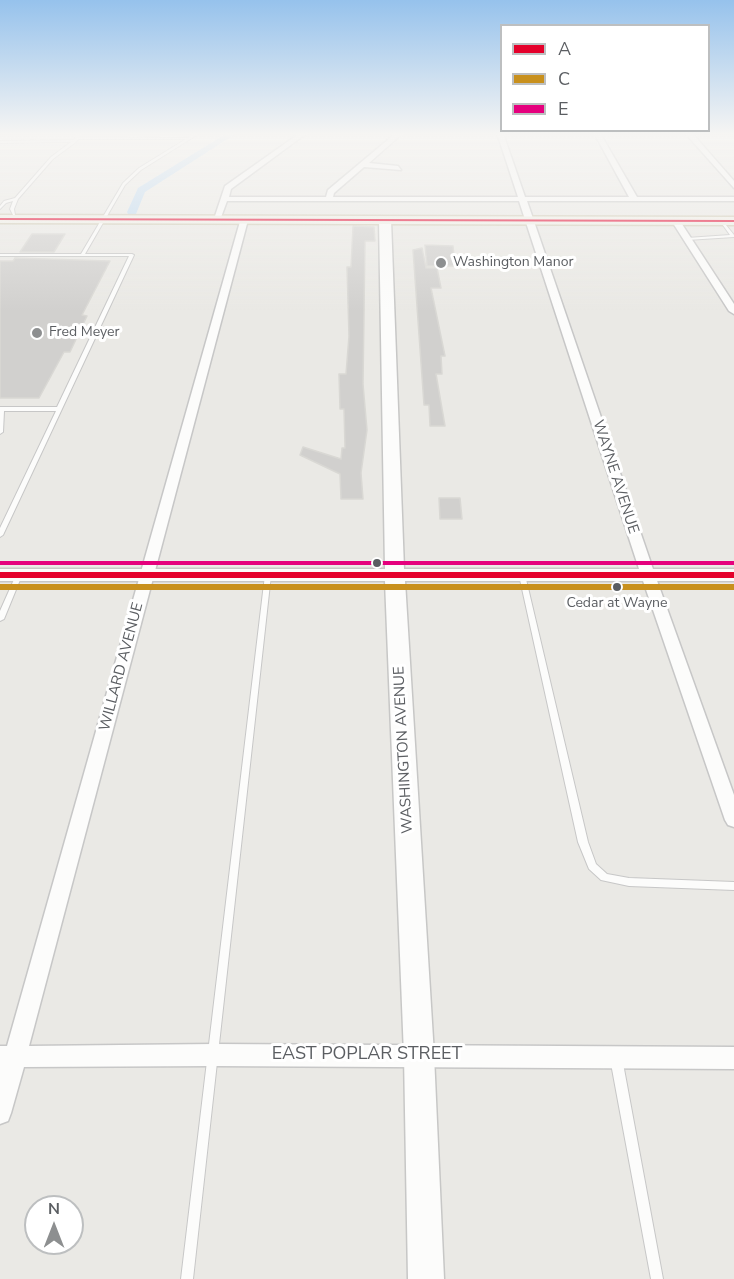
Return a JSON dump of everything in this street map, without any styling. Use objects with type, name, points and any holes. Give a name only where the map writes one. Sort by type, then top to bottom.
[{"type":"main road","points":[[0,214],[93,214],[103,219]]},
{"type":"main road","points":[[0,219],[728,220]]},
{"type":"street","points":[[216,220],[226,193]]},
{"type":"street","points":[[329,198],[331,193]]},
{"type":"street","name":"WAYNE AVENUE","points":[[522,193],[648,575],[734,820]]},
{"type":"street","points":[[630,193],[634,199]]},
{"type":"street","points":[[224,199],[734,199]]},
{"type":"street","name":"WILLARD AVENUE","points":[[0,1113],[8,1057],[147,575],[244,220]]},
{"type":"street","name":"WASHINGTON AVENUE","points":[[385,220],[395,576],[418,1055],[426,1279]]},
{"type":"street","points":[[675,220],[734,311]]},
{"type":"street","points":[[9,575],[734,575]]},
{"type":"street","name":"EAST POPLAR STREET","points":[[8,1057],[418,1055],[734,1058]]},
{"type":"lane","points":[[0,208],[5,202],[16,199],[22,193]]},
{"type":"lane","points":[[82,255],[119,193]]},
{"type":"lane","points":[[14,214],[12,209],[17,202],[16,199]]},
{"type":"lane","points":[[687,239],[733,236],[728,220]]},
{"type":"lane","points":[[0,255],[132,255],[0,535]]},
{"type":"lane","points":[[0,432],[1,409],[59,409]]},
{"type":"lane","points":[[0,619],[9,575]]},
{"type":"lane","points":[[187,1279],[268,575]]},
{"type":"lane","points":[[522,575],[583,842],[591,866],[604,877],[629,882],[734,886]]},
{"type":"lane","points":[[615,1057],[657,1279]]},
{"type":"building","points":[[353,226],[374,227],[375,241],[365,241],[363,384],[367,430],[361,473],[363,499],[341,499],[340,474],[300,455],[303,447],[341,459],[342,448],[345,448],[344,409],[340,409],[339,374],[346,374],[349,336],[347,267],[351,267]]},
{"type":"building","points":[[32,234],[65,234],[54,252],[20,252]]},
{"type":"building","points":[[425,245],[453,246],[455,266],[427,266]]},
{"type":"building","points":[[422,248],[426,268],[437,268],[441,288],[431,288],[445,356],[441,356],[442,374],[436,374],[445,426],[430,426],[429,405],[424,405],[413,250]]},
{"type":"building","name":"Fred Meyer","points":[[15,258],[110,261],[82,315],[87,316],[70,352],[64,352],[39,398],[0,398],[0,261],[13,261]]},
{"type":"building","points":[[439,498],[460,498],[462,519],[440,519]]},
{"type":"waterway","points":[[132,212],[140,193]]},
{"type":"transit line","name":"A","points":[[0,219],[734,221]]},
{"type":"transit line","name":"E","points":[[0,563],[734,563]]},
{"type":"transit line","name":"A","points":[[0,575],[734,575]]},
{"type":"transit line","name":"C","points":[[0,587],[734,587]]},
{"type":"place","name":"Washington Manor","points":[[441,263]]},
{"type":"place","name":"Fred Meyer","points":[[37,333]]},
{"type":"place","name":"Cedar at Wayne","points":[[617,587]]}]
